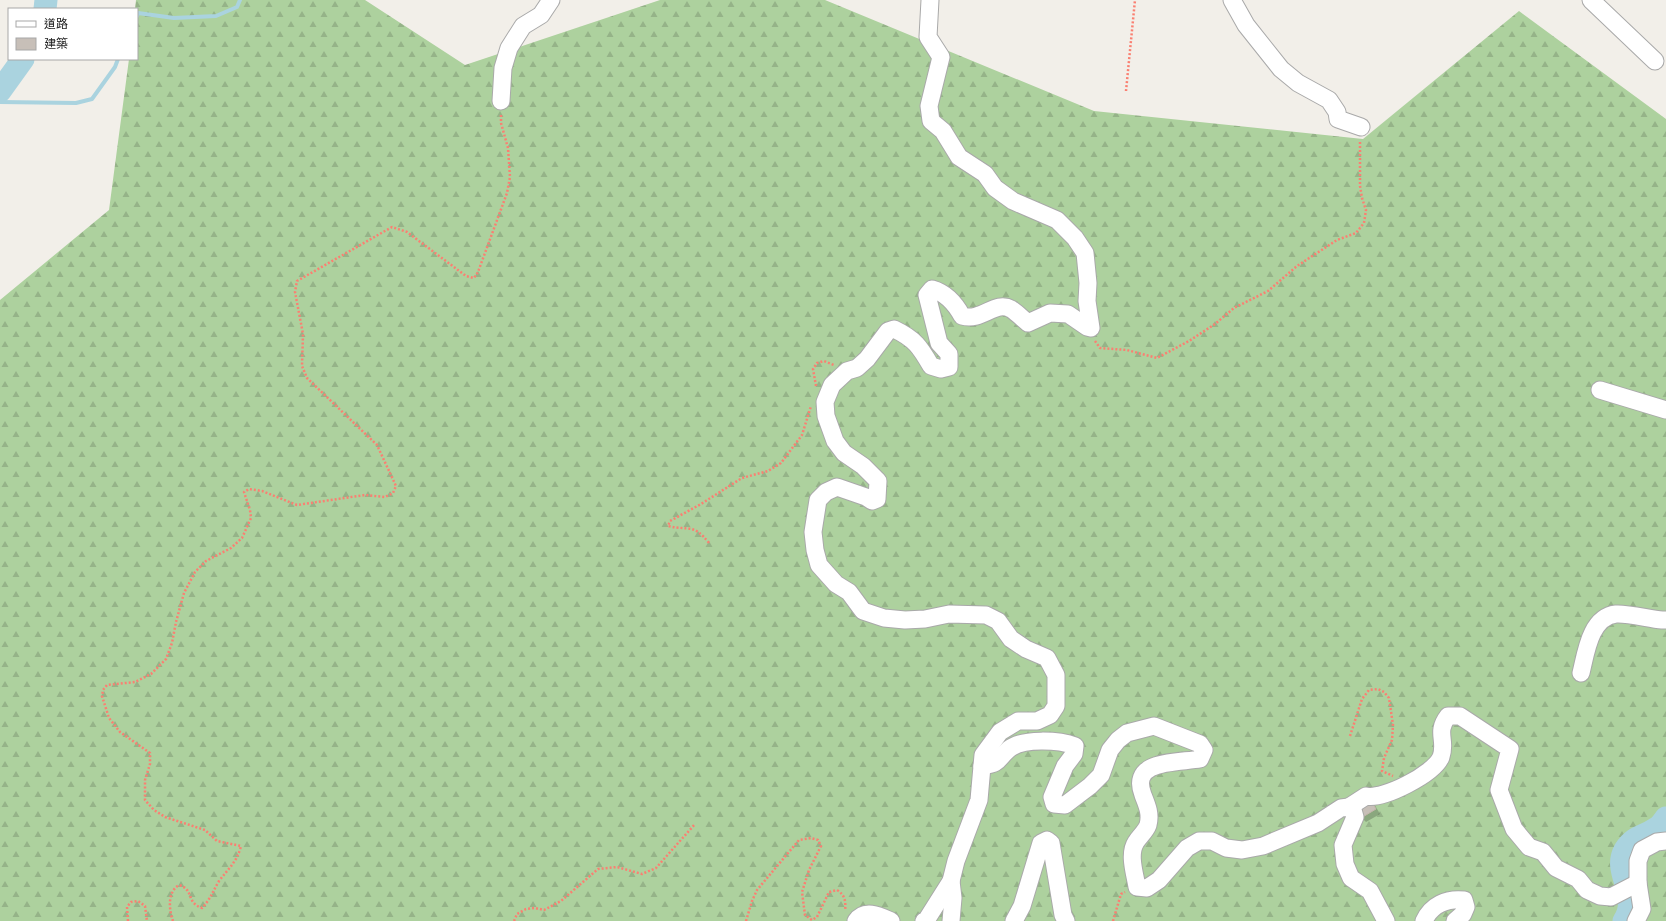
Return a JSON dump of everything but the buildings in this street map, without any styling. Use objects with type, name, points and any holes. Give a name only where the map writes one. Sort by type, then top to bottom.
[{"type":"lane","points":[[501,101],[503,68],[509,48],[523,26],[541,15],[551,0]]},
{"type":"lane","points":[[924,921],[951,881],[956,861],[979,800],[983,755],[1000,732],[1018,722],[1037,721],[1050,715],[1056,706],[1056,675],[1046,658],[1026,649],[1011,638],[998,621],[986,615],[949,614],[925,619],[905,620],[884,618],[863,611],[849,592],[836,584],[820,565],[815,550],[814,532],[818,500],[826,492],[837,487],[866,497],[872,501],[877,499],[878,481],[863,466],[844,453],[835,441],[826,416],[825,402],[832,385],[847,371],[857,368],[867,359],[888,331],[894,329],[908,335],[920,348],[931,366],[941,369],[949,367],[950,354],[939,343],[927,295],[932,289],[941,292],[957,306],[962,316],[970,318],[1000,306],[1010,308],[1028,323],[1050,313],[1068,314],[1087,327],[1091,328],[1087,301],[1088,283],[1086,253],[1075,238],[1058,220],[1013,201],[995,188],[985,174],[960,157],[943,131],[931,121],[929,106],[941,57],[928,36],[930,0]]},
{"type":"lane","points":[[1232,0],[1246,25],[1281,69],[1298,83],[1329,100],[1337,112],[1338,119],[1360,127]]},
{"type":"lane","points":[[1591,0],[1655,61]]},
{"type":"lane","points":[[1600,390],[1666,410]]},
{"type":"lane","points":[[1581,674],[1592,633],[1606,616],[1617,614],[1666,620]]},
{"type":"lane","points":[[982,766],[995,764],[1010,748],[1022,742],[1066,742],[1075,746],[1074,754],[1065,766],[1052,798],[1054,804],[1065,805],[1090,786],[1101,775],[1110,750],[1118,740],[1127,733],[1154,726],[1200,744],[1204,750],[1200,759],[1154,765],[1145,770],[1141,778],[1141,790],[1150,813],[1148,826],[1134,844],[1132,857],[1137,887],[1147,888],[1159,880],[1187,848],[1199,840],[1212,841],[1226,848],[1242,850],[1263,846],[1318,823],[1340,808],[1349,807],[1366,796],[1373,798],[1399,789],[1421,777],[1440,759],[1443,747],[1440,732],[1442,723],[1448,716],[1460,716],[1510,749],[1499,790],[1514,829],[1529,847],[1543,852],[1556,868],[1578,879],[1587,890],[1600,896],[1611,897],[1638,883]]},
{"type":"lane","points":[[1349,807],[1353,810],[1355,817],[1343,845],[1345,864],[1351,878],[1370,891],[1386,921]]},
{"type":"lane","points":[[1014,921],[1022,906],[1041,843],[1047,840],[1052,843],[1062,915],[1066,921]]},
{"type":"lane","points":[[1636,921],[1642,909],[1638,883],[1638,861],[1642,850],[1657,842],[1666,842]]},
{"type":"lane","points":[[951,881],[953,898],[951,921]]},
{"type":"lane","points":[[1424,921],[1427,913],[1442,902],[1454,899],[1464,900],[1466,907],[1463,914],[1455,921]]},
{"type":"lane","points":[[850,919],[866,914],[878,915],[891,921]]},
{"type":"path","points":[[1126,91],[1135,0]]},
{"type":"path","points":[[173,921],[170,913],[170,896],[174,888],[179,885],[184,887],[189,892],[191,901],[195,905],[202,908],[209,901],[218,883],[238,858],[240,846],[217,841],[205,830],[165,817],[154,810],[145,800],[145,780],[150,764],[150,753],[120,732],[109,718],[102,696],[103,690],[107,685],[135,682],[151,674],[166,659],[172,643],[184,593],[195,572],[206,561],[231,548],[242,538],[251,518],[244,492],[249,490],[262,491],[297,505],[365,495],[385,497],[393,493],[396,486],[378,445],[307,378],[302,366],[303,334],[295,292],[297,281],[392,227],[407,232],[466,276],[474,278],[484,258],[507,193],[510,178],[508,148],[502,123],[501,101]]},
{"type":"path","points":[[1091,328],[1095,341],[1100,348],[1127,350],[1157,358],[1190,342],[1234,308],[1268,291],[1297,266],[1337,240],[1356,233],[1364,223],[1366,210],[1360,186],[1360,127]]},
{"type":"path","points":[[816,392],[813,369],[817,363],[824,361],[847,371]]},
{"type":"path","points":[[709,543],[694,528],[668,526],[670,521],[701,504],[742,478],[768,471],[781,464],[802,435],[808,412],[813,402]]},
{"type":"path","points":[[1350,736],[1362,699],[1369,690],[1378,689],[1384,692],[1389,698],[1393,725],[1392,740],[1384,758],[1382,771],[1397,778],[1399,789]]},
{"type":"path","points":[[514,921],[517,914],[526,909],[535,908],[544,910],[561,901],[598,869],[617,867],[642,874],[656,868],[695,824]]},
{"type":"path","points":[[746,921],[752,901],[758,890],[799,840],[811,838],[818,840],[821,846],[809,870],[802,892],[805,915],[812,920],[817,917],[822,903],[829,892],[836,890],[842,893],[846,901],[850,919]]},
{"type":"path","points":[[1113,921],[1121,894],[1137,887]]},
{"type":"path","points":[[128,921],[127,907],[130,902],[138,901],[145,906],[147,921]]},
{"type":"green space","points":[[136,0],[365,0],[465,65],[660,0],[825,0],[1094,111],[1363,139],[1519,11],[1666,119],[1666,921],[0,921],[0,300],[109,210],[129,60],[138,60],[138,8],[135,8]]},
{"type":"waterway","points":[[45,8],[46,0]]},
{"type":"waterway","points":[[138,13],[174,18],[216,16],[237,7],[240,0]]},
{"type":"waterway","points":[[0,91],[22,60]]},
{"type":"waterway","points":[[0,102],[76,103],[92,99],[115,67],[118,60]]},
{"type":"waterway","points":[[1624,921],[1630,902],[1622,867],[1622,858],[1625,850],[1635,839],[1651,832],[1666,818]]}]
